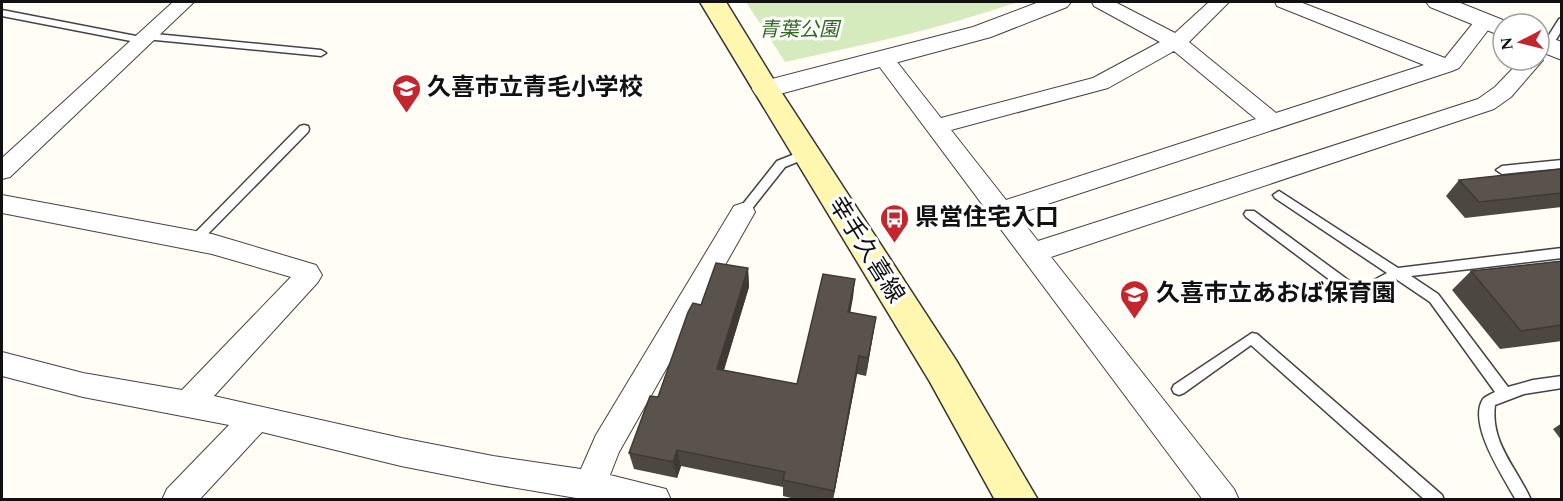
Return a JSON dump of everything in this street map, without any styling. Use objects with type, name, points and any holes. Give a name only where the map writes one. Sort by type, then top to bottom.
[{"type":"main road","name":"幸手久喜線","points":[[713,2],[805,154],[943,370],[1018,500]]},
{"type":"street","points":[[2,171],[183,2]]},
{"type":"street","points":[[765,89],[982,33],[1059,2]]},
{"type":"street","points":[[1101,2],[1176,42],[1273,122]]},
{"type":"street","points":[[936,128],[1100,83],[1184,37],[1220,2]]},
{"type":"street","points":[[1284,2],[1445,66]]},
{"type":"street","points":[[1438,2],[1491,23]]},
{"type":"street","points":[[1000,212],[1445,66],[1452,63],[1491,27]]},
{"type":"street","points":[[883,58],[1223,500]]},
{"type":"street","points":[[1032,253],[1485,104],[1503,92],[1523,72]]},
{"type":"street","points":[[2,204],[195,240],[298,267],[309,275],[189,403]]},
{"type":"street","points":[[602,492],[607,445],[743,212]]},
{"type":"street","points":[[2,364],[83,385],[256,417],[402,452],[602,492],[655,500]]},
{"type":"street","points":[[178,500],[256,417]]},
{"type":"lane","points":[[2,13],[143,38],[321,53]]},
{"type":"lane","points":[[1551,39],[1562,21]]},
{"type":"lane","points":[[195,240],[304,129]]},
{"type":"lane","points":[[743,212],[781,164],[805,154]]},
{"type":"lane","points":[[1502,170],[1562,164]]},
{"type":"lane","points":[[1280,195],[1434,298],[1504,393]]},
{"type":"lane","points":[[1250,214],[1358,294],[1396,273],[1562,253]]},
{"type":"lane","points":[[1179,389],[1252,338],[1437,500]]},
{"type":"lane","points":[[1524,500],[1489,436],[1485,416],[1489,402],[1504,393],[1529,386],[1562,382]]},
{"type":"green space","name":"青葉公園","points":[[746,2],[1018,2],[932,28],[785,62]]},
{"type":"building","points":[[1562,169],[1562,193],[1479,202],[1459,180]]},
{"type":"building","points":[[1562,261],[1562,325],[1521,331],[1471,271]]},
{"type":"building","points":[[716,263],[748,268],[717,369],[797,384],[823,274],[855,279],[848,312],[876,317],[868,358],[859,356],[834,491],[783,480],[785,472],[677,450],[673,462],[629,453],[650,396],[658,397],[688,312],[693,303],[701,305]]},
{"type":"place","name":"久喜市立青毛小学校","points":[[406,114]]},
{"type":"place","name":"県営住宅入口","points":[[894,244]]},
{"type":"place","name":"久喜市立あおば保育園","points":[[1135,320]]}]
